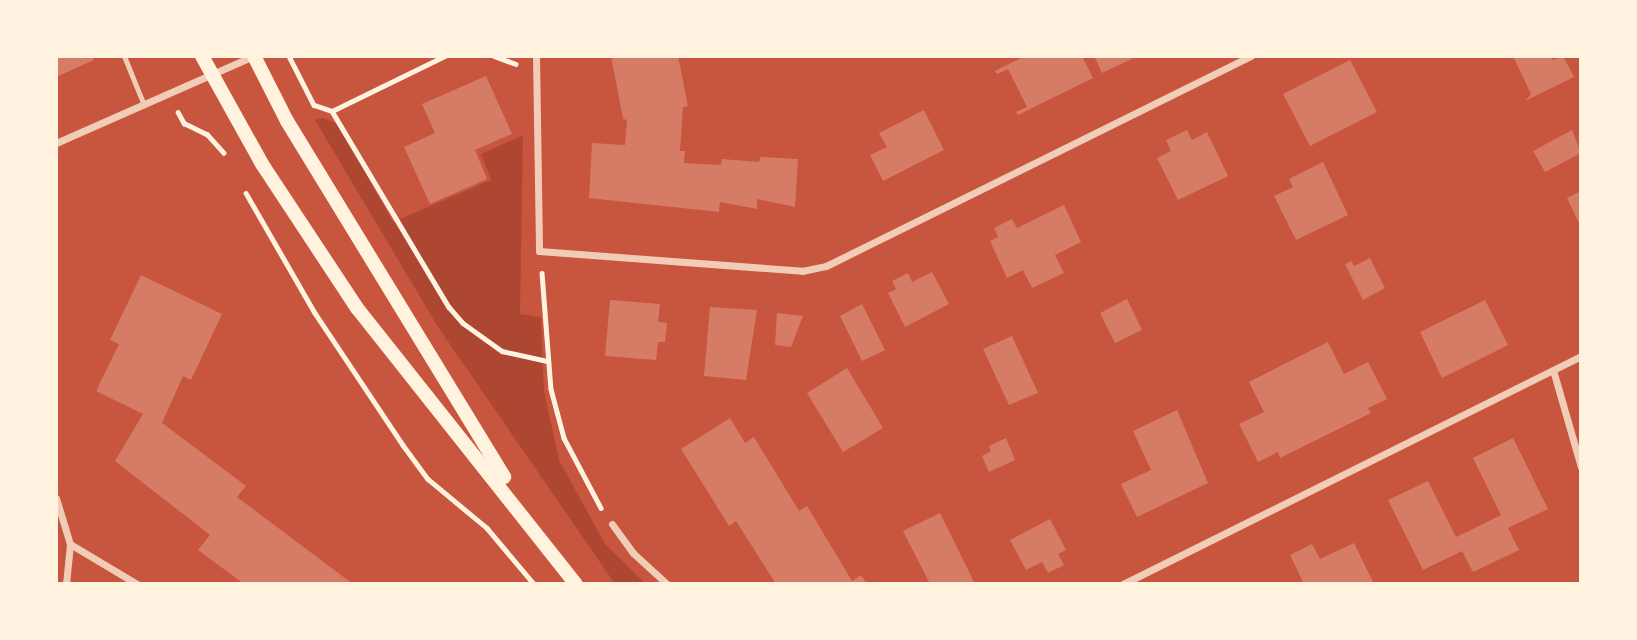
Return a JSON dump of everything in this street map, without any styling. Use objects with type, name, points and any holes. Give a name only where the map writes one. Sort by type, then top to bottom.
[{"type":"main road","points":[[202,56],[262,163],[357,308],[534,526],[576,584]]},
{"type":"main road","points":[[253,56],[287,121],[534,526]]},
{"type":"street","points":[[56,143],[253,56]]},
{"type":"street","points":[[536,56],[539,251],[789,270],[826,266],[1251,56]]},
{"type":"street","points":[[1123,584],[1581,356]]},
{"type":"street","points":[[1553,370],[1581,467]]},
{"type":"street","points":[[56,498],[70,544],[66,584]]},
{"type":"street","points":[[612,524],[633,553],[667,584]]},
{"type":"street","points":[[70,544],[137,584]]},
{"type":"lane","points":[[124,56],[144,105]]},
{"type":"path","points":[[289,56],[314,105],[332,111],[463,323],[502,351],[547,361]]},
{"type":"path","points":[[332,111],[445,56]]},
{"type":"path","points":[[223,154],[229,164]]},
{"type":"path","points":[[241,184],[315,313],[403,445],[428,479],[487,528],[534,584]]},
{"type":"path","points":[[539,251],[547,304],[547,361],[564,438],[583,482],[612,524]]},
{"type":"shaded area","points":[[323,118],[338,124],[393,222],[491,180],[481,154],[523,135],[520,314],[541,317],[544,391],[559,460],[605,544],[646,584],[615,584],[438,327],[315,120]]},
{"type":"building","points":[[56,56],[92,56],[94,60],[56,77]]},
{"type":"building","points":[[611,56],[678,56],[688,106],[683,107],[680,151],[685,151],[684,163],[721,165],[722,159],[759,162],[760,157],[798,159],[795,207],[757,199],[757,209],[720,202],[719,212],[589,198],[592,143],[625,145],[627,120],[623,119]]},
{"type":"building","points":[[1025,56],[1082,56],[1093,78],[1018,115],[1016,112],[1027,107],[1008,69],[997,74],[995,71]]},
{"type":"building","points":[[1094,56],[1138,56],[1102,73]]},
{"type":"building","points":[[1513,56],[1551,56],[1552,60],[1563,56],[1574,77],[1525,101],[1531,94]]},
{"type":"building","points":[[1350,60],[1377,112],[1310,146],[1283,94]]},
{"type":"building","points":[[486,76],[512,134],[475,150],[487,179],[430,204],[404,147],[435,133],[422,104]]},
{"type":"building","points":[[924,110],[944,150],[883,181],[870,155],[887,147],[879,133]]},
{"type":"building","points":[[1187,130],[1192,140],[1207,132],[1228,176],[1178,200],[1157,158],[1171,151],[1166,140]]},
{"type":"building","points":[[1572,130],[1581,153],[1545,172],[1533,151]]},
{"type":"building","points":[[1323,162],[1348,215],[1296,240],[1274,196],[1293,187],[1289,179]]},
{"type":"building","points":[[1581,191],[1581,222],[1579,223],[1567,198]]},
{"type":"building","points":[[1064,205],[1081,242],[1055,255],[1064,273],[1032,288],[1023,270],[1007,278],[990,241],[998,237],[994,228],[1012,219],[1017,228]]},
{"type":"building","points":[[1370,258],[1385,288],[1363,300],[1345,264],[1351,261],[1354,266]]},
{"type":"building","points":[[932,272],[949,304],[905,327],[888,293],[896,289],[892,281],[908,273],[912,282]]},
{"type":"building","points":[[141,275],[222,314],[191,380],[183,376],[162,423],[246,486],[237,497],[353,584],[244,584],[198,550],[210,535],[115,461],[143,414],[96,391],[119,344],[110,340]]},
{"type":"building","points":[[1127,299],[1142,330],[1115,343],[1100,313]]},
{"type":"building","points":[[610,300],[660,304],[658,322],[667,323],[665,342],[658,342],[656,360],[605,356]]},
{"type":"building","points":[[1485,300],[1508,345],[1442,378],[1420,332]]},
{"type":"building","points":[[862,304],[885,350],[862,361],[840,316]]},
{"type":"building","points":[[710,307],[757,310],[746,380],[704,376]]},
{"type":"building","points":[[777,313],[803,316],[791,347],[775,345]]},
{"type":"building","points":[[1012,336],[1038,393],[1009,405],[983,349]]},
{"type":"building","points":[[1328,342],[1344,374],[1368,362],[1387,399],[1368,408],[1371,413],[1280,458],[1278,452],[1258,462],[1239,424],[1264,412],[1249,382]]},
{"type":"building","points":[[847,368],[883,428],[843,452],[807,393]]},
{"type":"building","points":[[1177,410],[1208,483],[1137,517],[1121,484],[1151,470],[1133,431]]},
{"type":"building","points":[[730,418],[745,443],[754,437],[799,511],[807,506],[852,581],[861,575],[867,584],[776,584],[736,521],[729,526],[681,449]]},
{"type":"building","points":[[1006,438],[1015,460],[989,472],[982,456],[991,451],[989,446]]},
{"type":"building","points":[[1513,438],[1548,509],[1508,528],[1519,550],[1473,572],[1462,551],[1423,570],[1388,500],[1428,481],[1456,537],[1479,526],[1501,515],[1473,458]]},
{"type":"building","points":[[940,513],[975,584],[930,584],[903,531]]},
{"type":"building","points":[[1050,519],[1066,550],[1058,554],[1064,565],[1048,573],[1042,562],[1026,570],[1010,540]]},
{"type":"building","points":[[1354,543],[1374,584],[1304,584],[1290,555],[1312,544],[1320,559]]}]
